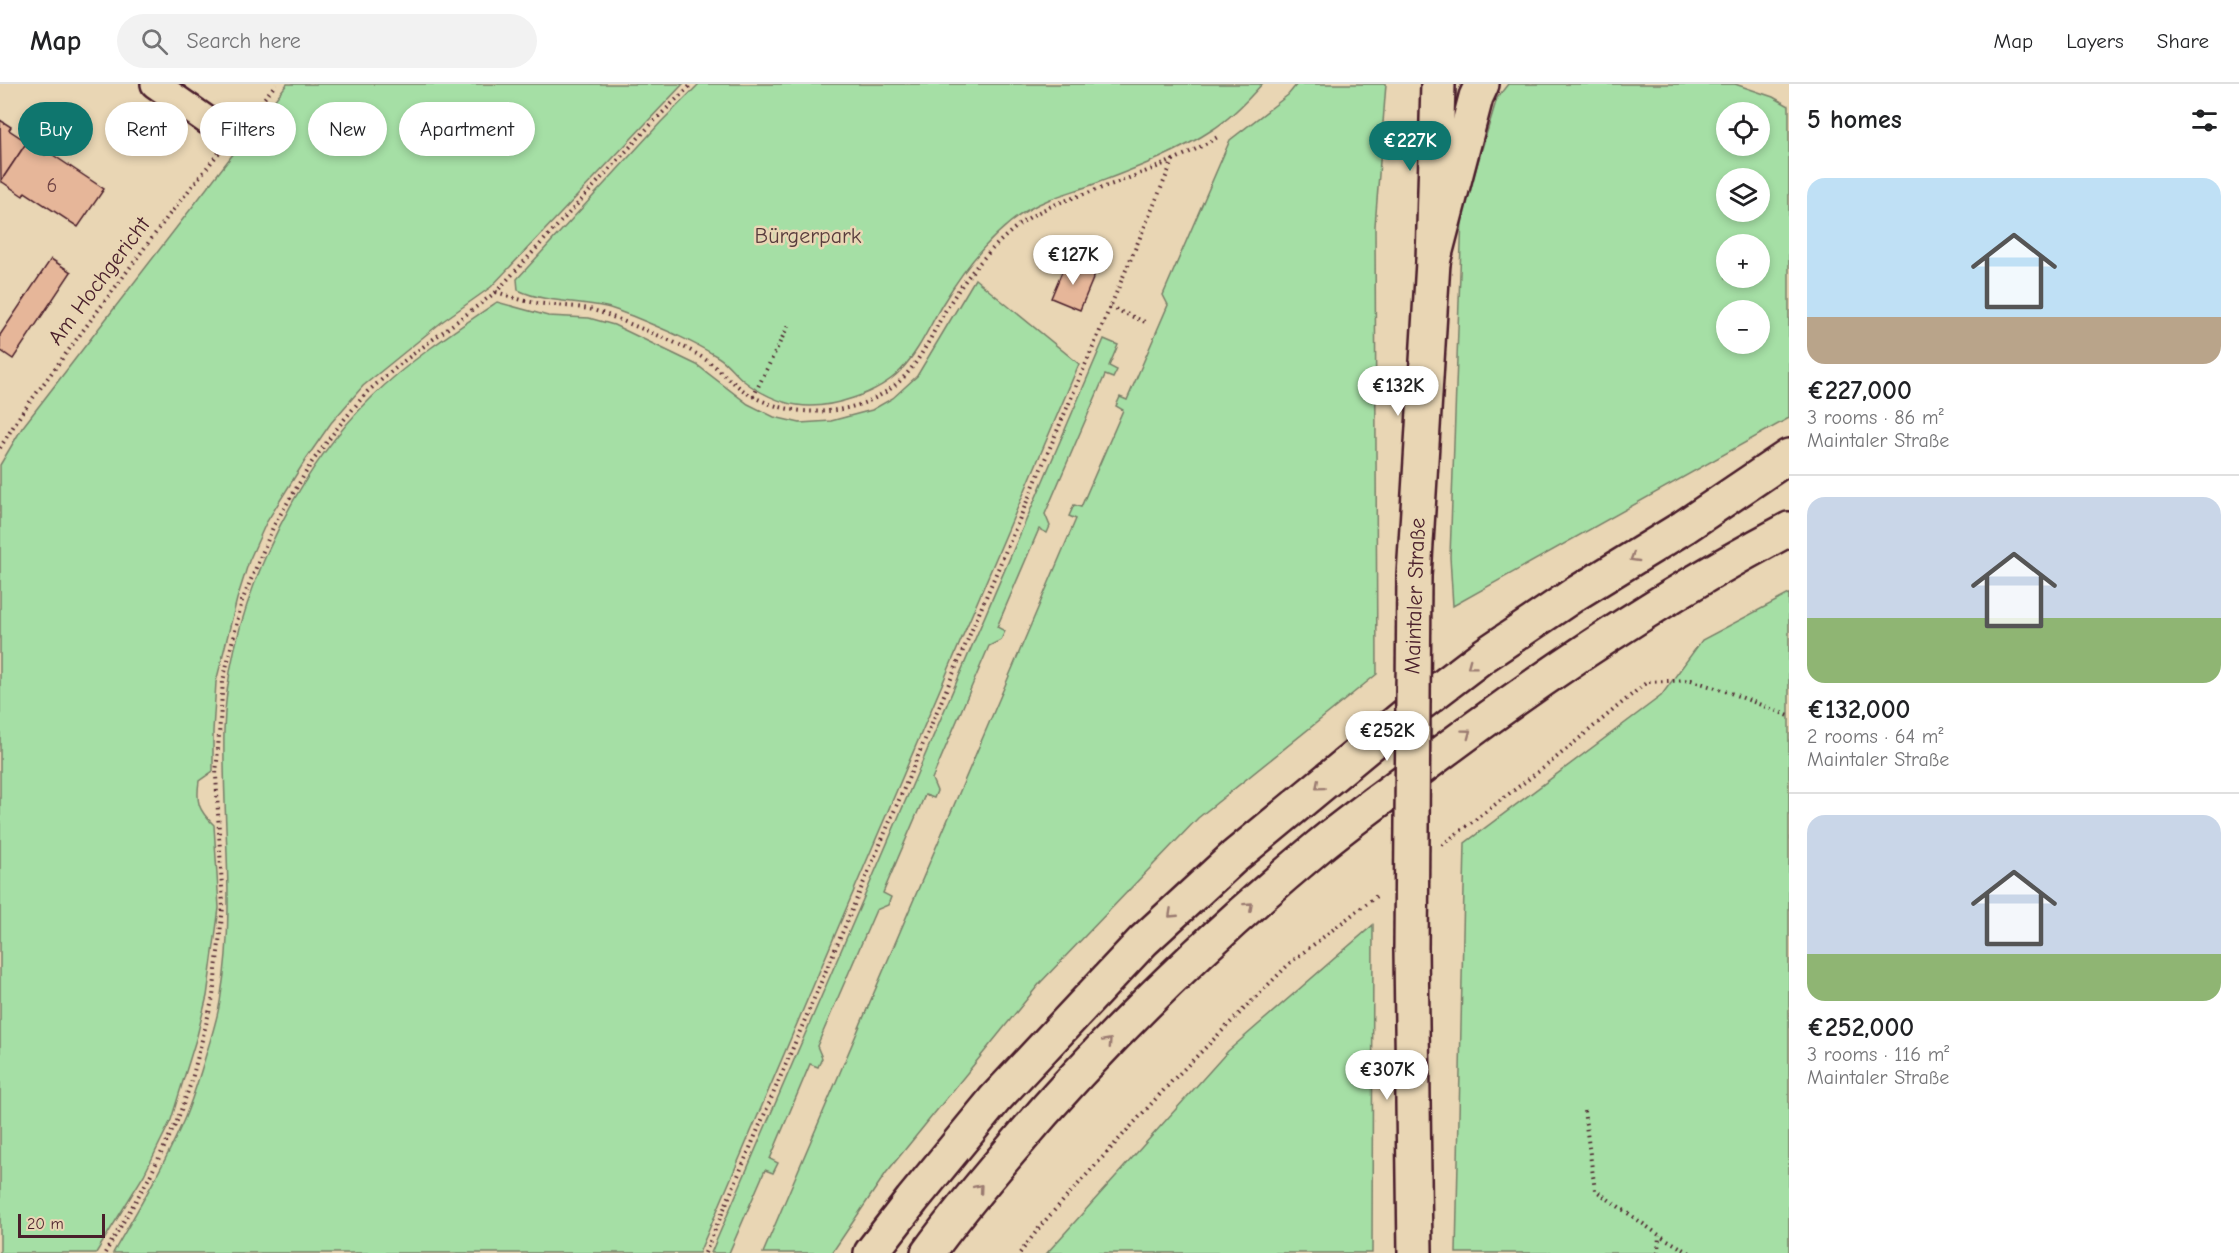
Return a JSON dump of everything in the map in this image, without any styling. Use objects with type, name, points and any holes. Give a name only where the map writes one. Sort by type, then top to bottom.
[{"type":"main road","name":"Maintaler Straße","points":[[1415,1253],[1411,949],[1414,576],[1433,262],[1438,84]]},
{"type":"main road","points":[[1433,262],[1476,97],[1482,84]]},
{"type":"main road","points":[[871,1253],[1003,1091],[1143,941],[1234,856],[1407,714],[1483,656],[1575,594],[1684,527],[1789,456]]},
{"type":"main road","points":[[1684,527],[1789,477]]},
{"type":"main road","points":[[934,1246],[1045,1109],[1134,1014],[1255,901],[1320,845],[1508,703],[1604,639],[1740,555],[1789,530]]},
{"type":"street","points":[[155,84],[200,115]]},
{"type":"path","name":"Am Hochgericht","points":[[0,448],[21,414],[169,215],[276,84]]},
{"type":"path","points":[[105,1253],[149,1178],[177,1121],[191,1083],[213,997],[223,907],[216,775],[222,691],[242,601],[274,525],[295,489],[338,427],[367,392],[404,361],[496,292],[655,120],[692,84]]},
{"type":"path","points":[[496,292],[530,302],[593,310],[644,329],[707,361],[753,397],[784,409],[810,412],[842,410],[871,401],[885,393],[903,377],[914,364],[966,280],[1011,232],[1044,209],[1142,173],[1200,148],[1219,136]]},
{"type":"path","points":[[705,1253],[1174,158]]},
{"type":"path","points":[[1110,307],[1144,322]]},
{"type":"path","points":[[753,397],[788,326]]},
{"type":"path","points":[[1439,848],[1551,762],[1647,682],[1691,680],[1789,716]]},
{"type":"path","points":[[1020,1253],[1042,1224],[1172,1080],[1291,962],[1384,890]]},
{"type":"path","points":[[1584,1112],[1595,1190],[1659,1235],[1690,1253]]},
{"type":"path","points":[[1658,1253],[1659,1235]]},
{"type":"green space","points":[[287,84],[683,84],[491,287],[443,321],[363,386],[331,423],[266,523],[249,561],[237,599],[216,682],[213,771],[199,781],[199,805],[204,815],[214,825],[219,908],[207,996],[171,1120],[144,1175],[96,1253],[0,1253],[0,465],[22,428],[232,156],[296,156],[296,102],[273,102]]},
{"type":"green space","name":"Bürgerpark","points":[[699,84],[1262,84],[1226,120],[1185,146],[1141,166],[1052,198],[1013,220],[990,241],[959,279],[918,347],[901,370],[880,386],[853,398],[810,406],[790,404],[762,393],[744,381],[718,357],[632,316],[606,307],[539,297],[518,290],[517,279],[661,122]]},
{"type":"green space","points":[[1297,84],[1386,84],[1375,226],[1377,674],[1198,818],[1040,983],[886,1173],[832,1253],[763,1253],[1076,519],[1069,516],[1074,505],[1081,507],[1123,410],[1116,406],[1120,397],[1127,400],[1168,305],[1163,295],[1230,140],[1288,95]]},
{"type":"green space","points":[[1508,84],[1735,84],[1773,97],[1789,106],[1789,418],[1453,606],[1450,557],[1462,216],[1497,98]]},
{"type":"green space","points":[[975,279],[1079,364],[699,1253],[113,1253],[158,1174],[186,1115],[219,1008],[228,929],[224,731],[228,686],[237,641],[250,596],[289,508],[314,467],[342,430],[372,397],[401,371],[448,335],[497,302],[548,316],[589,318],[614,325],[697,365],[748,404],[774,417],[800,423],[831,421],[872,410],[893,398],[917,376]]},
{"type":"green space","points":[[1104,339],[1118,345],[1109,366],[1117,370],[1113,378],[1105,375],[1045,514],[1050,526],[1047,533],[1039,529],[997,627],[1005,631],[1001,640],[989,646],[932,779],[937,791],[934,798],[925,795],[883,893],[891,897],[888,905],[876,910],[817,1046],[822,1058],[818,1067],[810,1064],[770,1159],[778,1163],[773,1173],[765,1170],[729,1253],[711,1253]]},
{"type":"green space","points":[[1789,594],[1789,1253],[1456,1253],[1465,843],[1661,696],[1702,640]]},
{"type":"green space","points":[[1373,925],[1372,1253],[1047,1253],[1228,1051]]},
{"type":"building","points":[[0,120],[11,127],[9,130],[18,136],[18,156],[1,181]]},
{"type":"building","points":[[18,156],[54,156],[104,189],[78,227],[25,192],[23,196],[1,181]]},
{"type":"building","points":[[51,259],[71,272],[13,359],[0,350],[0,335]]},
{"type":"building","points":[[1066,262],[1095,274],[1080,310],[1051,298]]}]
